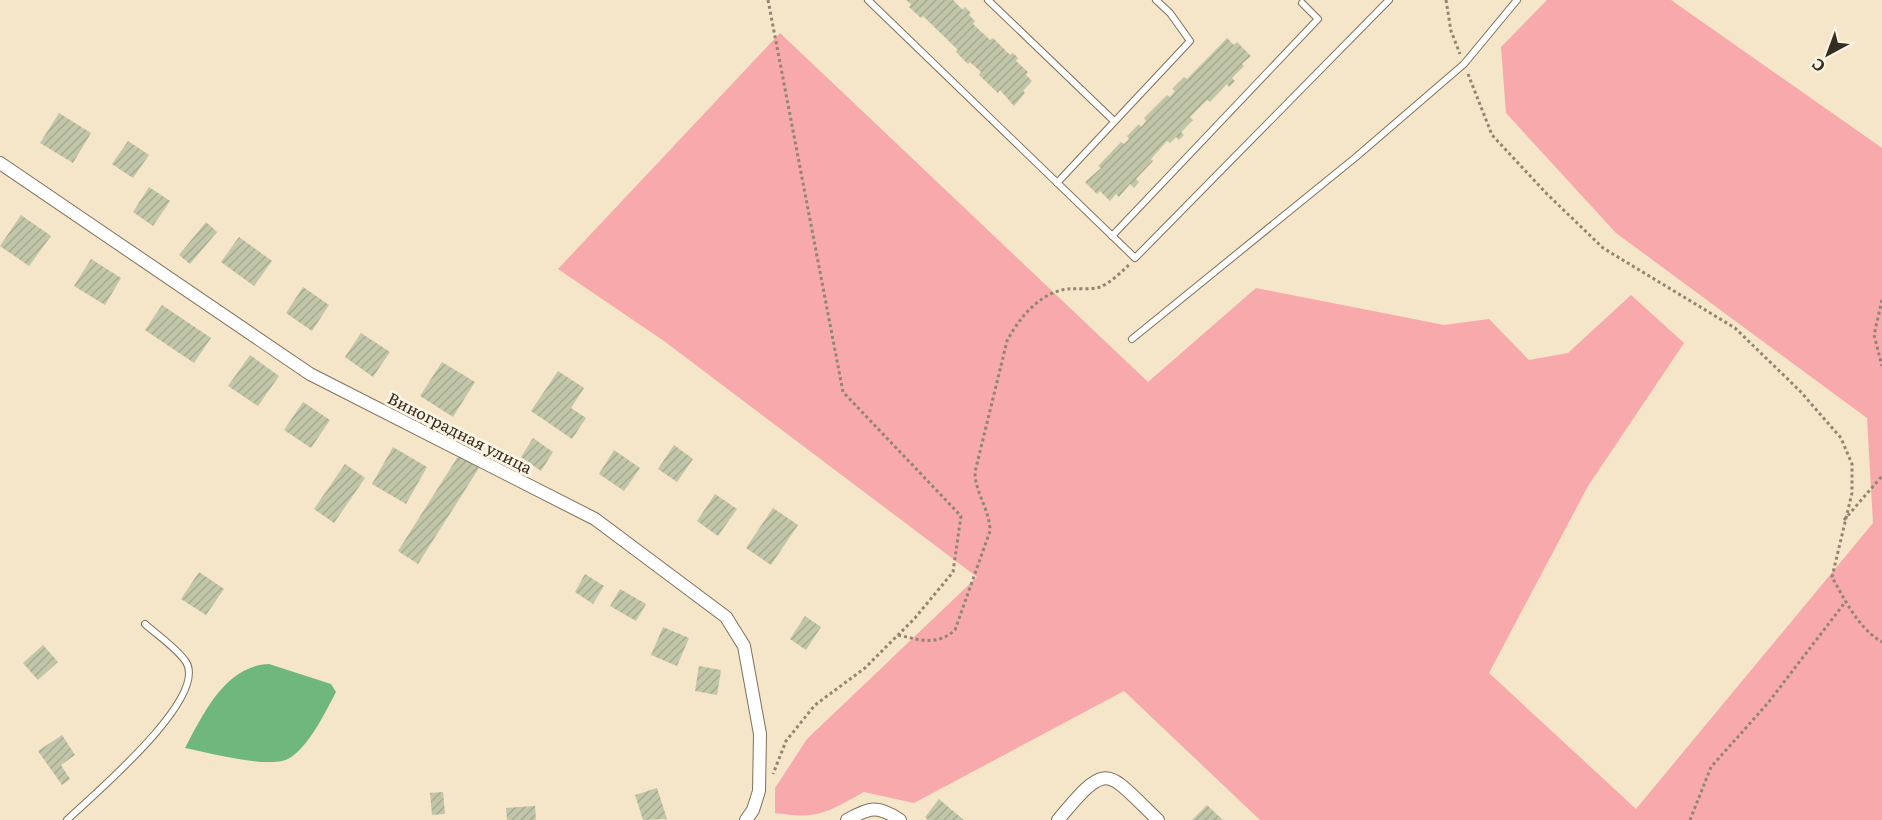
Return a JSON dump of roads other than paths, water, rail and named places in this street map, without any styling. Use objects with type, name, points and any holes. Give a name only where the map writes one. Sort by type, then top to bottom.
[{"type":"street","name":"Виноградная улица","points":[[0,163],[310,374],[595,519],[726,617],[744,646],[760,734],[759,791],[753,810],[746,820]]},
{"type":"street","points":[[1058,820],[1088,784],[1102,777],[1111,778],[1158,820]]},
{"type":"street","points":[[847,820],[874,809],[885,810],[900,820]]},
{"type":"lane","points":[[868,0],[1136,258],[1389,0]]},
{"type":"lane","points":[[988,0],[1114,121]]},
{"type":"lane","points":[[1057,183],[1190,41],[1170,13],[1156,0]]},
{"type":"lane","points":[[1132,339],[1347,165],[1464,64],[1517,0]]},
{"type":"lane","points":[[1112,236],[1318,19],[1302,3]]},
{"type":"lane","points":[[67,820],[156,733],[183,695],[189,679],[186,662],[145,624]]}]
